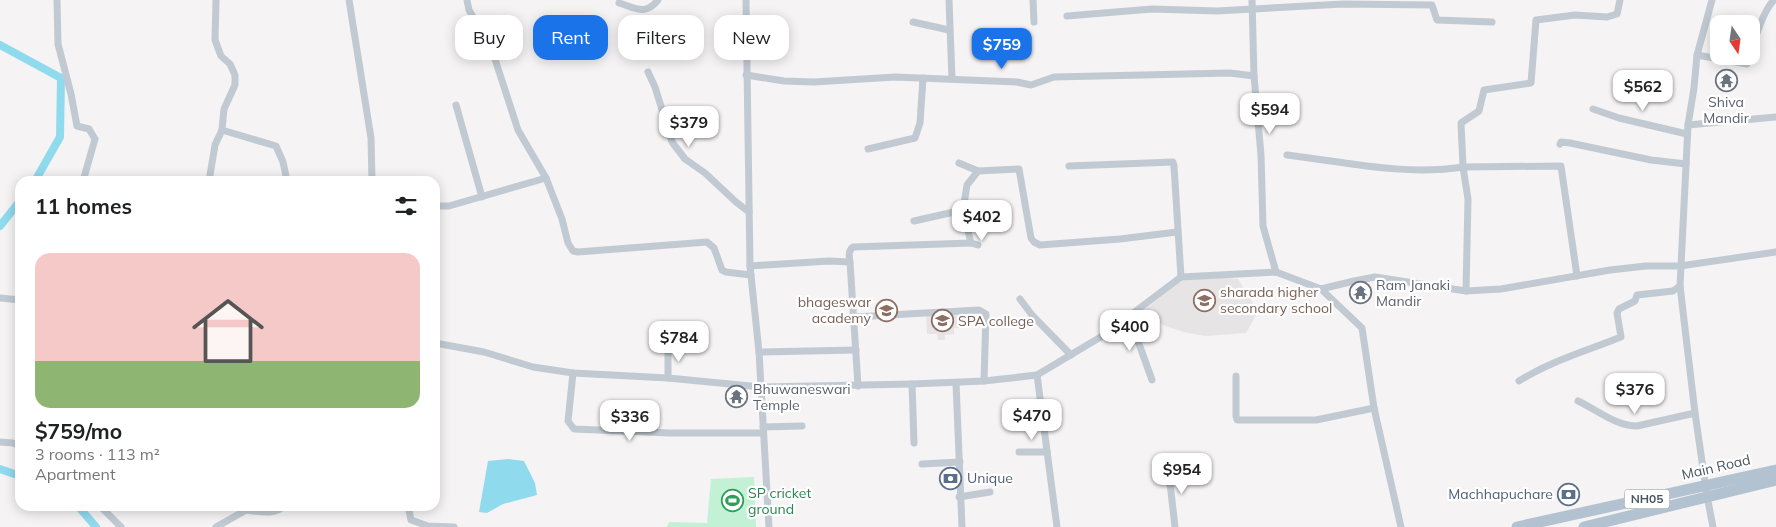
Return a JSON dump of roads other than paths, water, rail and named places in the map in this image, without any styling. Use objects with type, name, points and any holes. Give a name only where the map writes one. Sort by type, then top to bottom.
[{"type":"main road","name":"Main Road","points":[[1584,527],[1776,470]]},
{"type":"main road","name":"Main Road","points":[[1517,527],[1553,523],[1706,490],[1776,480]]},
{"type":"street","points":[[57,0],[58,44],[71,94],[76,126],[89,130],[95,139],[84,176]]},
{"type":"street","points":[[210,176],[215,145],[222,130],[224,110],[235,85],[230,64],[221,56],[215,40],[216,0]]},
{"type":"street","points":[[349,0],[371,138],[372,176]]},
{"type":"street","points":[[467,0],[469,10],[493,53],[518,130],[546,178],[562,219],[568,243],[573,251],[706,242],[714,248],[722,270],[751,275]]},
{"type":"street","points":[[619,4],[644,10],[652,7],[658,0]]},
{"type":"street","points":[[746,0],[750,266],[759,352],[769,527]]},
{"type":"street","points":[[949,0],[952,79]]},
{"type":"street","points":[[1033,0],[1034,22]]},
{"type":"street","points":[[1252,0],[1254,76],[1261,155],[1263,226],[1276,272]]},
{"type":"street","points":[[1466,291],[1468,199],[1463,166],[1461,123],[1479,111],[1484,90],[1531,83],[1536,20],[1575,15],[1607,17],[1617,14],[1620,0]]},
{"type":"street","points":[[1712,0],[1697,55],[1687,134],[1680,286],[1694,413],[1713,527]]},
{"type":"street","points":[[1760,25],[1774,0]]},
{"type":"street","points":[[1067,16],[1152,9],[1244,11],[1253,8],[1344,2],[1432,5],[1437,20],[1492,22]]},
{"type":"street","points":[[913,22],[949,30]]},
{"type":"street","points":[[1697,55],[1710,57]]},
{"type":"street","points":[[648,72],[655,87],[672,142],[685,159],[705,173],[749,212]]},
{"type":"street","points":[[746,75],[784,81],[814,82],[895,77],[1017,82],[1031,85],[1054,77],[1230,73],[1254,76]]},
{"type":"street","points":[[868,149],[915,138],[920,123],[923,78]]},
{"type":"street","points":[[456,105],[482,197]]},
{"type":"street","points":[[1593,109],[1619,118],[1687,134]]},
{"type":"street","points":[[1688,126],[1776,117]]},
{"type":"street","points":[[222,130],[276,146],[283,162],[286,176]]},
{"type":"street","points":[[1560,144],[1562,142],[1570,143],[1651,160],[1686,164]]},
{"type":"street","points":[[1287,155],[1392,169],[1447,169],[1463,166],[1561,166],[1577,276]]},
{"type":"street","points":[[1070,166],[1173,162],[1181,277]]},
{"type":"street","points":[[959,163],[978,171],[1016,168],[1019,170],[1031,238],[1040,245],[1120,239],[1177,232]]},
{"type":"street","points":[[858,386],[850,262],[848,256],[850,250],[853,247],[975,244],[963,210],[967,185],[978,171]]},
{"type":"street","points":[[440,206],[449,206],[546,178]]},
{"type":"street","points":[[914,221],[963,210]]},
{"type":"street","points":[[1321,289],[1375,277],[1466,291],[1501,289],[1620,269],[1646,266],[1680,266],[1776,252]]},
{"type":"street","points":[[750,266],[829,261],[850,262]]},
{"type":"street","points":[[440,344],[484,352],[534,367],[573,374],[668,378],[761,387],[858,386],[984,381],[1037,375],[1104,335],[1181,277],[1276,272],[1321,289],[1362,328],[1374,408],[1401,527]]},
{"type":"street","points":[[1519,381],[1559,359],[1621,337],[1617,313],[1619,309],[1635,301],[1637,295],[1673,291],[1680,286]]},
{"type":"street","points":[[0,298],[15,300]]},
{"type":"street","points":[[1020,299],[1032,315],[1071,355]]},
{"type":"street","points":[[854,316],[979,310],[986,314],[984,381]]},
{"type":"street","points":[[1128,316],[1152,380]]},
{"type":"street","points":[[668,347],[668,378]]},
{"type":"street","points":[[759,352],[856,350]]},
{"type":"street","points":[[573,374],[568,421],[574,429],[670,433],[763,430],[802,426]]},
{"type":"street","points":[[1037,375],[1057,527]]},
{"type":"street","points":[[1236,376],[1237,420],[1316,420],[1374,408]]},
{"type":"street","points":[[956,383],[960,462],[959,497],[962,527]]},
{"type":"street","points":[[912,384],[914,443]]},
{"type":"street","points":[[1578,401],[1609,418],[1630,426],[1638,426],[1694,413]]},
{"type":"street","points":[[0,442],[15,444]]},
{"type":"street","points":[[1018,452],[1047,452]]},
{"type":"street","points":[[922,464],[960,462]]},
{"type":"street","points":[[1168,466],[1175,527]]},
{"type":"street","points":[[959,497],[990,492]]},
{"type":"street","points":[[105,511],[121,527]]},
{"type":"street","points":[[216,527],[241,511]]},
{"type":"street","points":[[409,511],[411,520],[428,526],[454,527]]},
{"type":"water","points":[[508,459],[524,461],[535,483],[537,495],[503,504],[487,513],[479,512],[488,461]]},
{"type":"waterway","points":[[0,45],[61,78],[60,137],[38,176]]},
{"type":"waterway","points":[[0,226],[15,207]]},
{"type":"waterway","points":[[0,469],[15,474]]},
{"type":"waterway","points":[[82,511],[96,527]]},
{"type":"place","name":"Shiva Mandir","points":[[1726,80]]},
{"type":"place","name":"Ram Janaki Mandir","points":[[1360,293]]},
{"type":"place","name":"sharada higher secondary school","points":[[1204,300]]},
{"type":"place","name":"bhageswar academy","points":[[887,310]]},
{"type":"place","name":"SPA college","points":[[942,321]]},
{"type":"place","name":"Bhuwaneswari Temple","points":[[737,397]]},
{"type":"place","name":"Unique","points":[[951,478]]},
{"type":"place","name":"Machhapuchare","points":[[1569,494]]},
{"type":"place","name":"SP cricket ground","points":[[732,501]]}]
